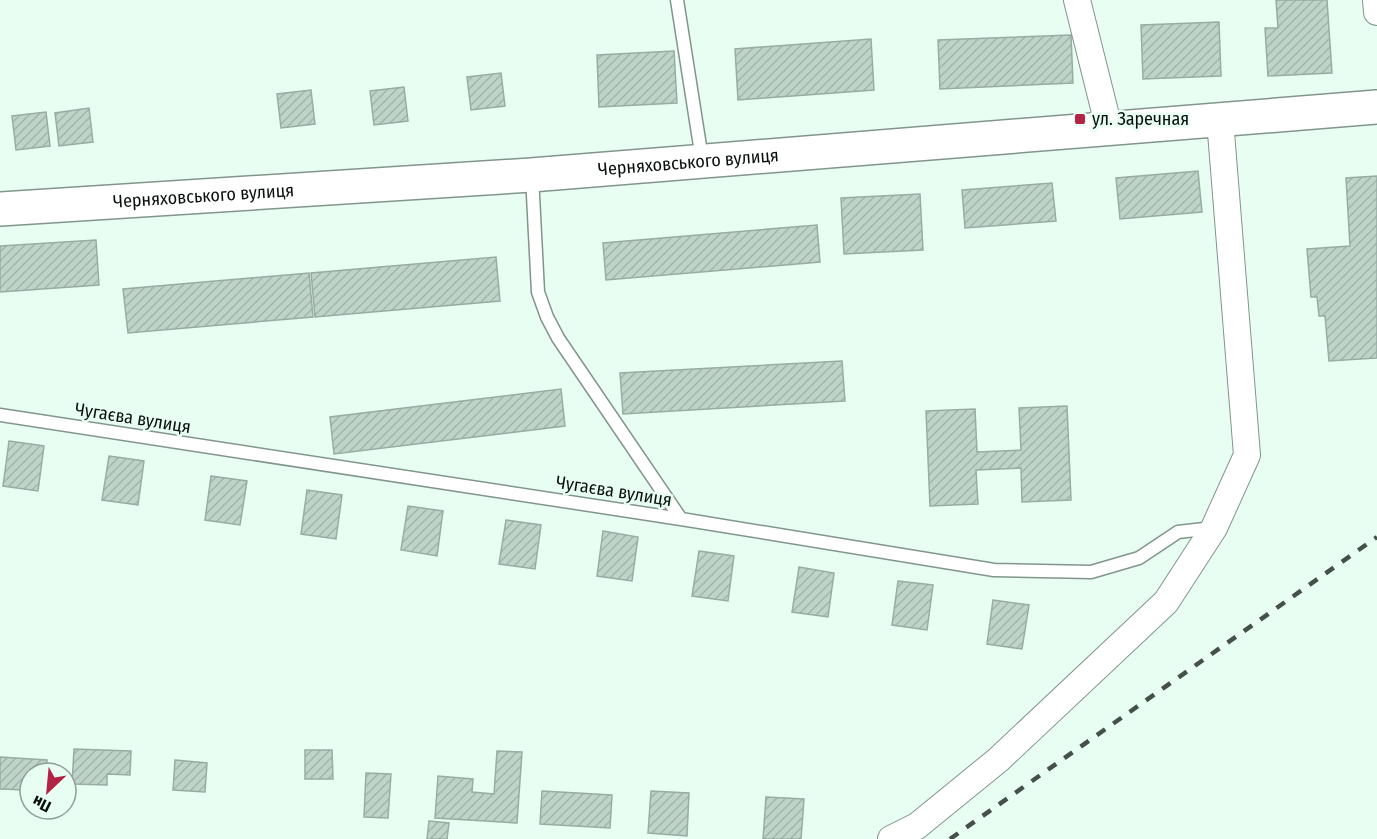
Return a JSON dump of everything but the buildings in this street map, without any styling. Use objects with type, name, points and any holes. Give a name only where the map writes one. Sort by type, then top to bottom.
[{"type":"street","points":[[1077,0],[1109,128]]},
{"type":"street","points":[[1376,0],[1377,12]]},
{"type":"street","name":"Черняховського вулиця","points":[[0,209],[531,175],[1377,107]]},
{"type":"street","points":[[891,839],[917,826],[998,760],[1166,602],[1214,528],[1247,455],[1220,120]]},
{"type":"lane","points":[[678,0],[702,161]]},
{"type":"lane","points":[[531,175],[538,292],[547,317],[558,338],[681,519]]},
{"type":"lane","name":"Чугаєва вулиця","points":[[0,415],[681,519],[994,570],[1091,572],[1139,558],[1178,532],[1214,528]]},
{"type":"railway","points":[[950,839],[1377,537]]},
{"type":"place","name":"ул. Заречная","points":[[1080,119]]}]
